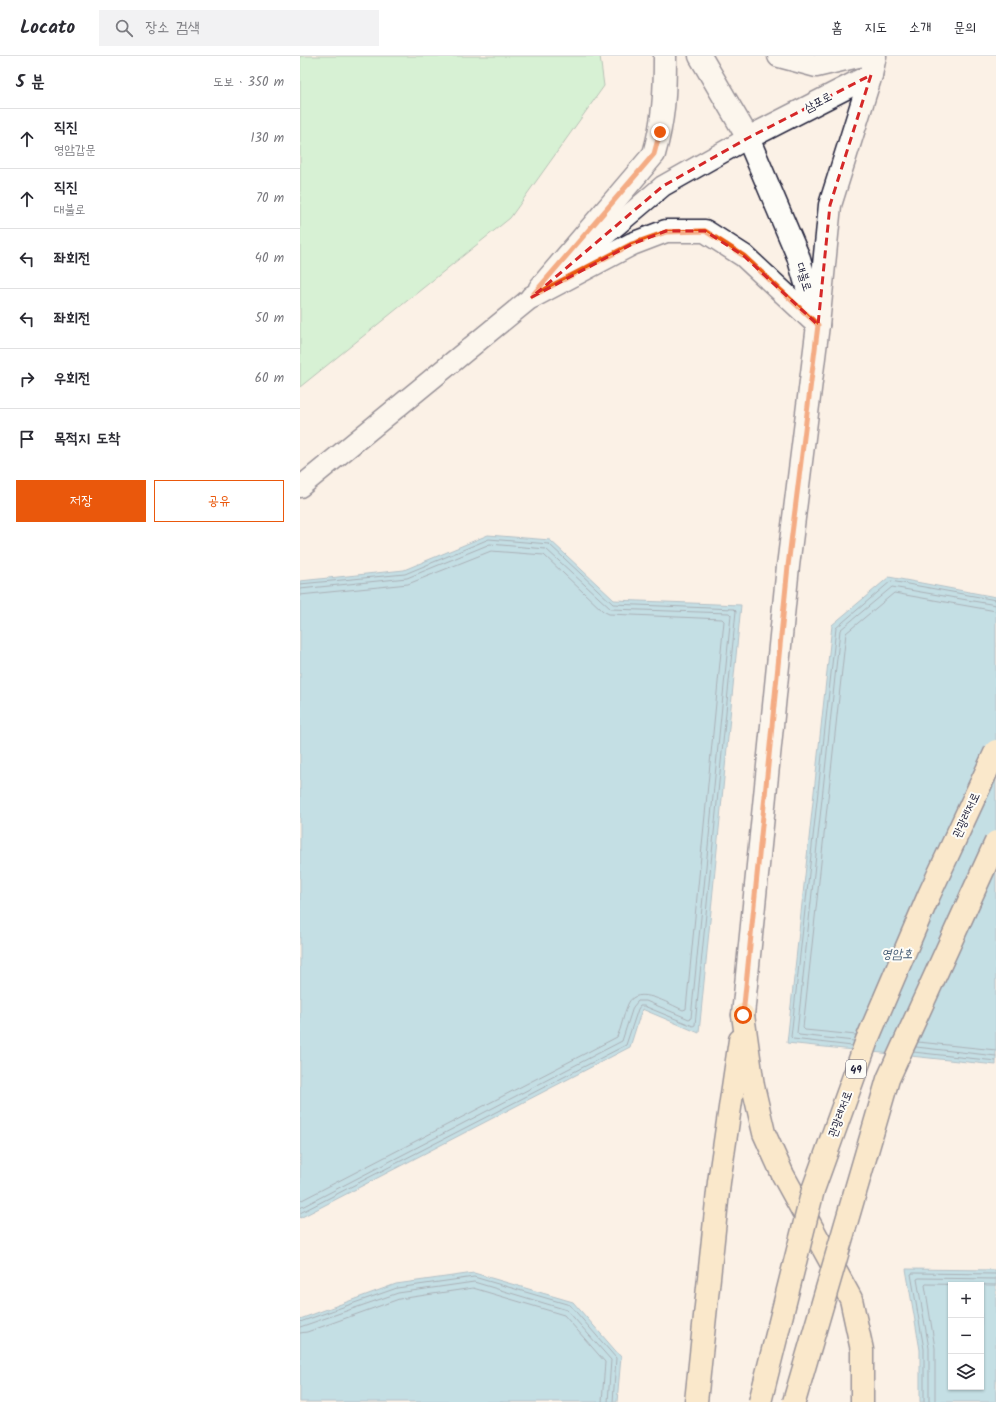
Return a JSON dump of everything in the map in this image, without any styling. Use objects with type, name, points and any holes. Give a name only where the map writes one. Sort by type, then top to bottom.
[{"type":"highway","name":"관광레저로","points":[[760,1402],[813,1190],[866,1040],[929,895],[996,751]]},
{"type":"highway","points":[[794,1402],[888,1079],[996,842]]},
{"type":"highway","points":[[696,1402],[719,1182],[743,1015]]},
{"type":"highway","points":[[743,1015],[753,1086],[764,1133],[782,1175],[851,1299],[862,1350],[862,1402]]},
{"type":"street","points":[[532,296],[654,154],[660,132],[664,102],[665,56]]},
{"type":"street","name":"대불로","points":[[700,56],[748,138],[798,256],[818,325],[788,566],[743,1015]]},
{"type":"street","points":[[779,56],[816,66],[858,56]]},
{"type":"street","points":[[818,325],[830,205],[873,66]]},
{"type":"street","name":"삼포로","points":[[748,138],[873,66]]},
{"type":"street","points":[[300,487],[663,186],[748,138]]},
{"type":"street","points":[[532,296],[632,244],[666,232],[705,231],[744,256],[818,325]]},
{"type":"highlighted area","points":[[871,75],[830,205],[818,325],[744,256],[705,231],[666,231],[632,244],[532,297],[663,186],[748,138]]},
{"type":"green space","points":[[300,56],[600,56],[604,86],[510,218],[300,387]]},
{"type":"water","points":[[488,535],[550,540],[614,600],[741,605],[699,1033],[642,1009],[630,1047],[300,1218],[300,581],[404,570]]},
{"type":"water","name":"영암호","points":[[889,577],[996,597],[996,1065],[787,1043],[832,625]]},
{"type":"water","points":[[906,1269],[996,1270],[996,1402],[920,1402],[920,1350]]},
{"type":"water","points":[[474,1273],[573,1302],[621,1357],[617,1402],[300,1402],[300,1319],[396,1284]]},
{"type":"route","points":[[660,132],[654,154],[532,296],[632,244],[666,232],[705,231],[744,256],[818,325],[788,566],[743,1015]]}]
